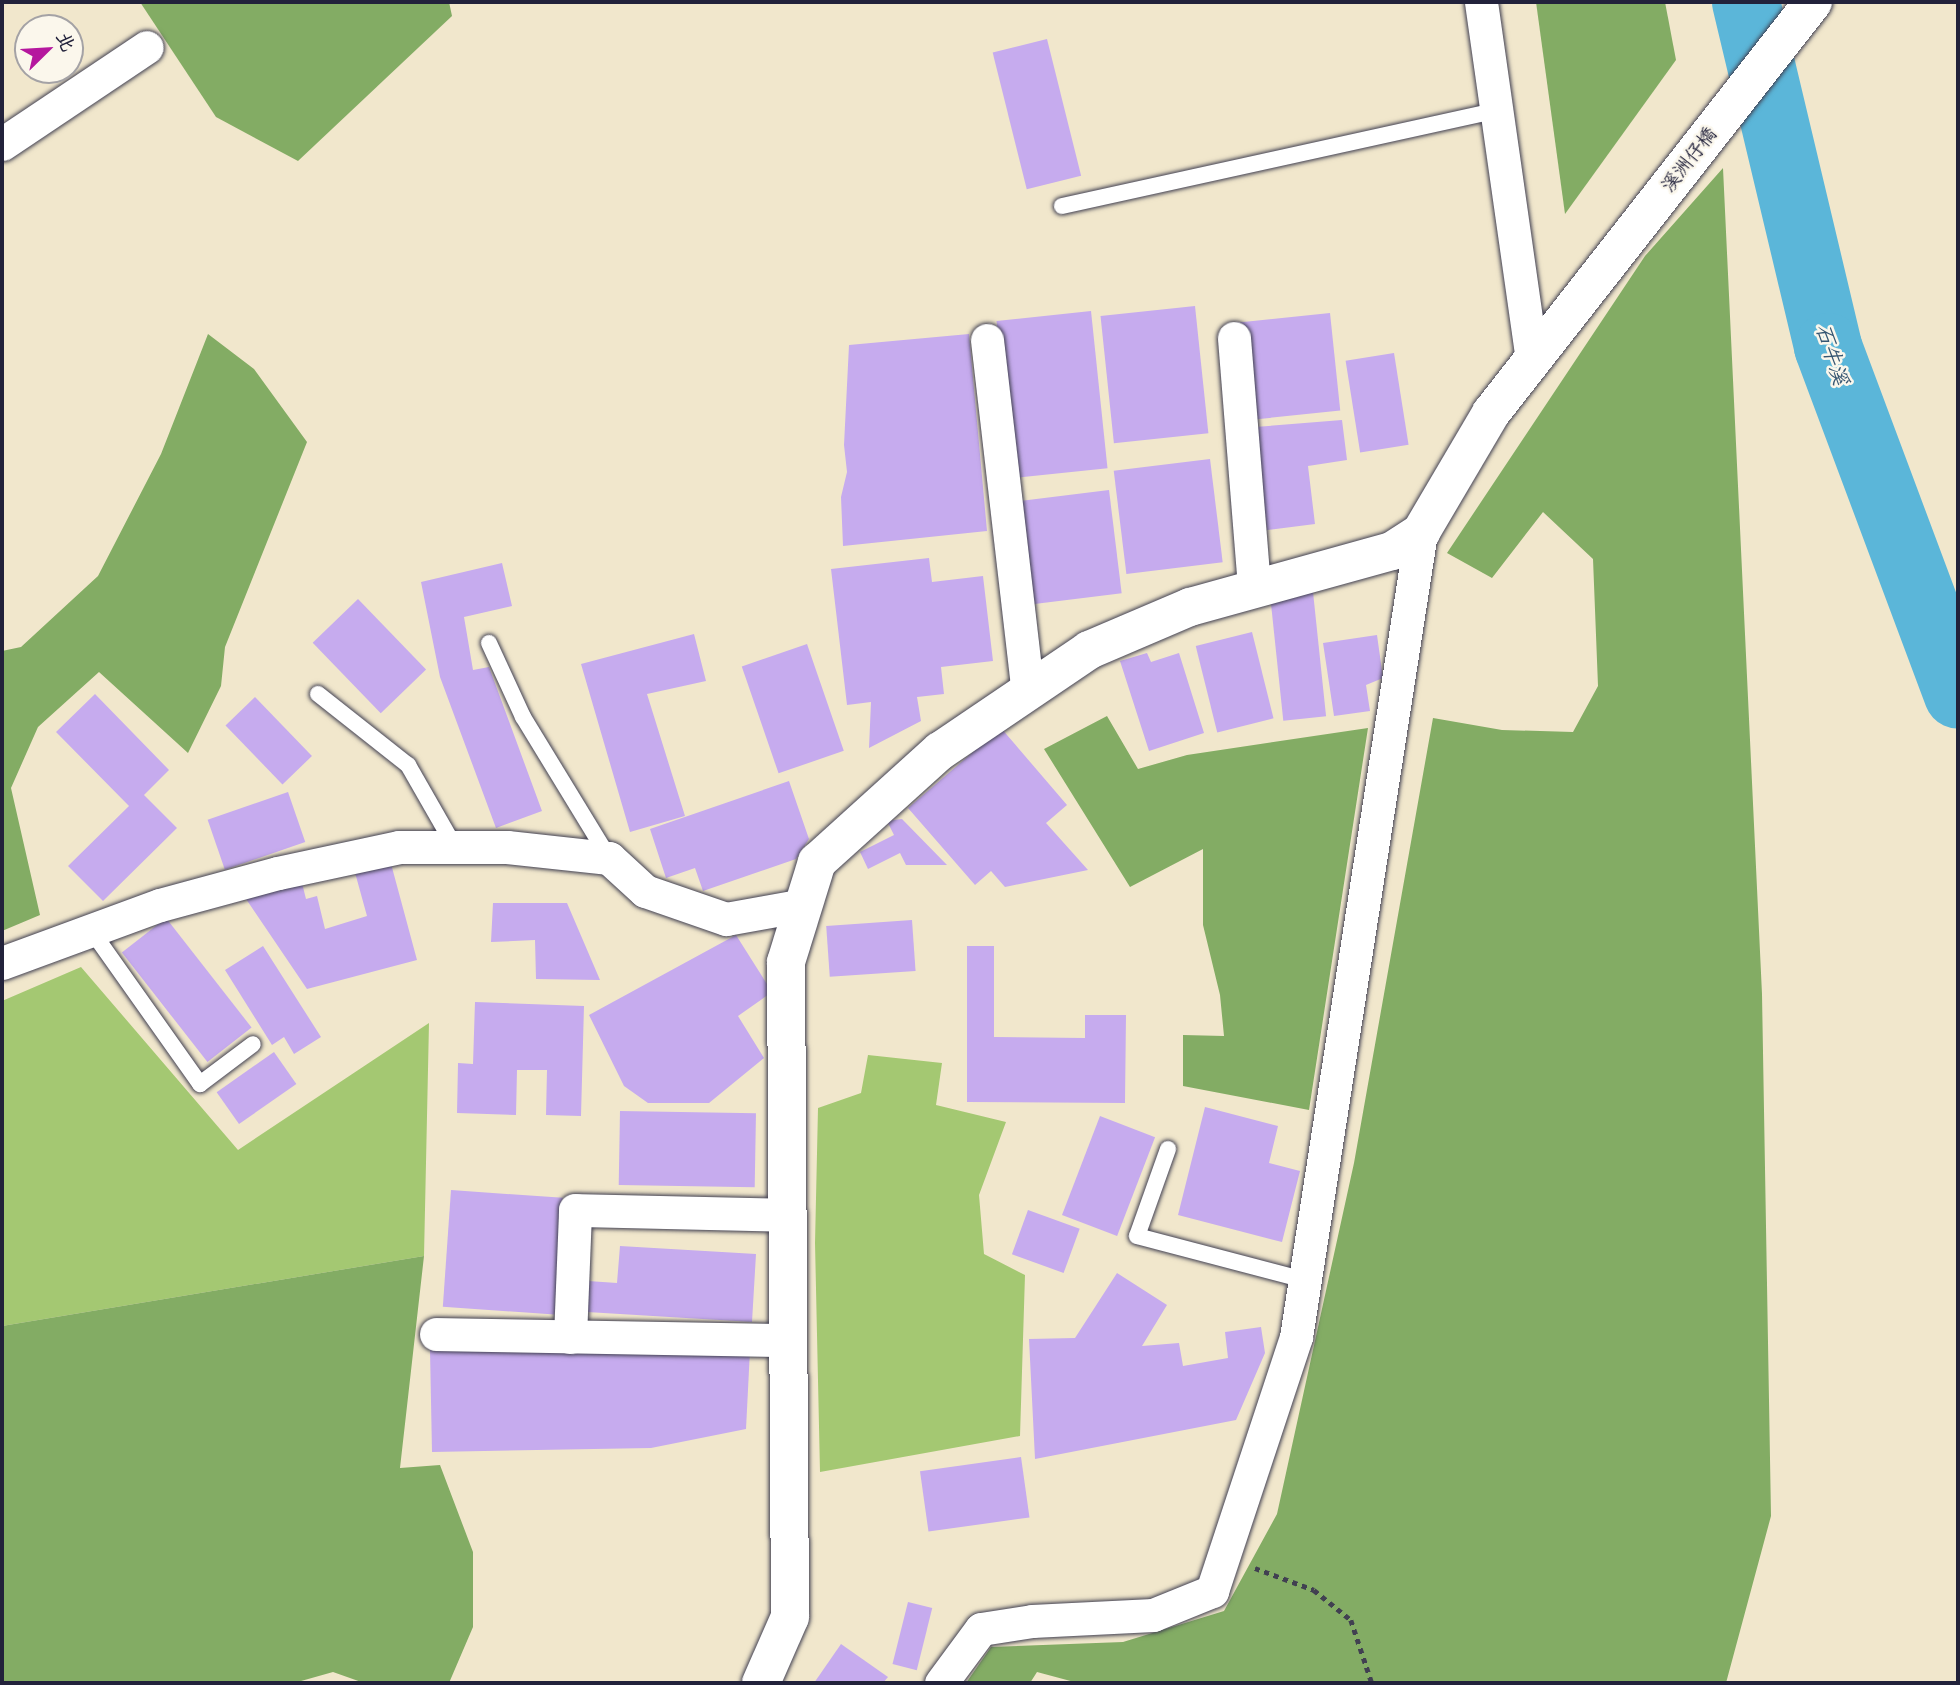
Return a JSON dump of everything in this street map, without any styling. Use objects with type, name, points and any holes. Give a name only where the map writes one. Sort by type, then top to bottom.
[{"type":"street","points":[[1481,2],[1532,360]]},
{"type":"street","name":"溪洲仔橋","points":[[1421,532],[1491,413],[1813,2]]},
{"type":"street","points":[[2,144],[147,47]]},
{"type":"street","points":[[1234,338],[1254,589]]},
{"type":"street","points":[[987,340],[1028,692]]},
{"type":"street","points":[[761,1683],[790,1617],[786,962],[817,862],[940,751],[1089,650],[1189,607],[1392,551],[1421,532]]},
{"type":"street","points":[[941,1683],[981,1629],[1032,1621],[1153,1615],[1212,1591],[1296,1338],[1421,532]]},
{"type":"street","points":[[2,963],[160,905],[278,873],[399,847],[507,847],[610,858],[645,891],[726,919],[804,905]]},
{"type":"street","points":[[570,1337],[575,1210],[789,1215]]},
{"type":"street","points":[[436,1334],[790,1340]]},
{"type":"lane","points":[[1062,206],[1497,110]]},
{"type":"lane","points":[[489,643],[523,717],[610,858]]},
{"type":"lane","points":[[318,694],[408,765],[455,847]]},
{"type":"lane","points":[[91,930],[200,1084],[253,1044]]},
{"type":"lane","points":[[1167,1149],[1137,1236],[1305,1280]]},
{"type":"path","points":[[1225,1558],[1314,1590],[1351,1620],[1372,1683]]},
{"type":"green space","points":[[140,2],[449,2],[452,16],[298,161],[216,117]]},
{"type":"green space","points":[[1536,2],[1665,2],[1676,60],[1565,214]]},
{"type":"green space","points":[[1723,168],[1762,994],[1771,1516],[1726,1683],[1078,1683],[1037,1672],[1030,1683],[966,1683],[991,1647],[1123,1642],[1224,1611],[1277,1514],[1354,1163],[1433,718],[1502,730],[1573,732],[1598,686],[1593,559],[1543,512],[1492,578],[1447,553],[1645,256]]},
{"type":"green space","points":[[208,334],[254,369],[307,442],[225,647],[221,686],[188,753],[99,672],[38,727],[11,788],[40,915],[2,931],[2,651],[21,647],[98,576],[161,454]]},
{"type":"green space","points":[[1107,716],[1138,769],[1187,755],[1368,728],[1309,1110],[1183,1086],[1183,1035],[1224,1036],[1220,995],[1203,925],[1203,849],[1130,887],[1044,749]]},
{"type":"green space","points":[[81,967],[238,1150],[429,1023],[424,1256],[2,1326],[2,1001]]},
{"type":"green space","points":[[868,1055],[942,1063],[936,1105],[1006,1122],[979,1195],[984,1254],[1025,1275],[1020,1436],[820,1472],[815,1243],[818,1108],[861,1093]]},
{"type":"green space","points":[[424,1256],[400,1468],[440,1465],[473,1552],[473,1627],[449,1683],[364,1683],[333,1672],[294,1683],[2,1683],[2,1326]]},
{"type":"building","points":[[1047,39],[1081,176],[1027,189],[993,53]]},
{"type":"building","points":[[1195,306],[1208,433],[1114,443],[1101,316]]},
{"type":"building","points":[[1091,311],[1108,468],[1013,478],[997,321]]},
{"type":"building","points":[[1330,313],[1340,410],[1247,420],[1237,323]]},
{"type":"building","points":[[969,334],[987,531],[843,546],[841,497],[847,472],[844,445],[849,345]]},
{"type":"building","points":[[1394,353],[1409,445],[1360,453],[1346,361]]},
{"type":"building","points":[[1342,420],[1347,460],[1308,466],[1315,524],[1267,530],[1255,427]]},
{"type":"building","points":[[1210,459],[1223,562],[1126,574],[1114,471]]},
{"type":"building","points":[[1109,490],[1122,593],[1024,605],[1012,502]]},
{"type":"building","points":[[929,558],[932,582],[983,576],[993,661],[941,667],[944,694],[917,697],[921,721],[869,748],[871,702],[847,705],[831,569]]},
{"type":"building","points":[[502,563],[512,606],[464,617],[473,670],[489,667],[542,811],[496,828],[440,677],[421,582]]},
{"type":"building","points":[[1313,592],[1326,716],[1283,721],[1270,596]]},
{"type":"building","points":[[358,599],[426,669],[381,713],[313,643]]},
{"type":"building","points":[[1252,632],[1274,718],[1217,732],[1196,646]]},
{"type":"building","points":[[694,634],[706,681],[647,694],[685,816],[630,832],[581,664]]},
{"type":"building","points":[[1377,635],[1383,678],[1366,685],[1370,711],[1334,716],[1323,643]]},
{"type":"building","points":[[807,644],[844,751],[779,773],[742,666]]},
{"type":"building","points":[[1147,653],[1151,662],[1179,653],[1204,733],[1149,751],[1120,661]]},
{"type":"building","points":[[95,694],[169,770],[144,795],[177,828],[103,901],[68,866],[129,806],[56,732]]},
{"type":"building","points":[[255,697],[312,756],[282,784],[226,725]]},
{"type":"building","points":[[1001,728],[1067,805],[1046,823],[1088,870],[1005,887],[991,871],[975,885],[908,808]]},
{"type":"building","points":[[789,781],[809,839],[796,859],[703,891],[695,868],[666,878],[650,829]]},
{"type":"building","points":[[288,792],[305,842],[225,870],[208,820]]},
{"type":"building","points":[[902,819],[947,865],[906,865],[900,853],[868,869],[860,852],[894,835],[887,821]]},
{"type":"building","points":[[390,860],[417,960],[307,989],[242,893],[301,879],[306,899],[317,896],[325,929],[367,916],[354,869]]},
{"type":"building","points":[[493,903],[567,903],[600,980],[536,979],[535,940],[491,942]]},
{"type":"building","points":[[166,918],[252,1028],[207,1062],[122,952]]},
{"type":"building","points":[[912,920],[916,971],[830,977],[826,926]]},
{"type":"building","points":[[736,935],[772,992],[738,1016],[764,1058],[709,1103],[648,1103],[624,1086],[589,1015]]},
{"type":"building","points":[[263,946],[321,1037],[294,1054],[284,1037],[272,1045],[225,970]]},
{"type":"building","points":[[967,946],[994,946],[994,1037],[1085,1038],[1085,1015],[1126,1015],[1125,1103],[967,1102]]},
{"type":"building","points":[[475,1002],[584,1006],[581,1116],[546,1115],[547,1070],[517,1070],[516,1115],[457,1113],[458,1063],[473,1064]]},
{"type":"building","points":[[274,1052],[296,1084],[239,1124],[217,1092]]},
{"type":"building","points":[[1205,1107],[1278,1126],[1269,1163],[1300,1171],[1282,1242],[1178,1215]]},
{"type":"building","points":[[620,1111],[756,1113],[755,1187],[619,1185]]},
{"type":"building","points":[[1100,1116],[1155,1137],[1117,1236],[1062,1215]]},
{"type":"building","points":[[451,1190],[563,1198],[555,1315],[443,1307]]},
{"type":"building","points":[[1028,1210],[1080,1229],[1064,1273],[1012,1254]]},
{"type":"building","points":[[620,1246],[756,1254],[752,1322],[587,1312],[588,1281],[617,1283]]},
{"type":"building","points":[[1117,1273],[1167,1305],[1142,1346],[1179,1343],[1183,1366],[1228,1358],[1225,1332],[1261,1327],[1265,1353],[1236,1420],[1035,1459],[1029,1339],[1075,1338]]},
{"type":"building","points":[[430,1350],[750,1350],[746,1429],[651,1448],[432,1452]]},
{"type":"building","points":[[1021,1457],[1029,1517],[928,1532],[920,1471]]},
{"type":"building","points":[[908,1602],[932,1608],[917,1670],[893,1664]]},
{"type":"building","points":[[841,1644],[888,1677],[883,1683],[814,1683]]},
{"type":"waterway","name":"石牛溪","points":[[1746,2],[1828,347],[1958,694]]}]
